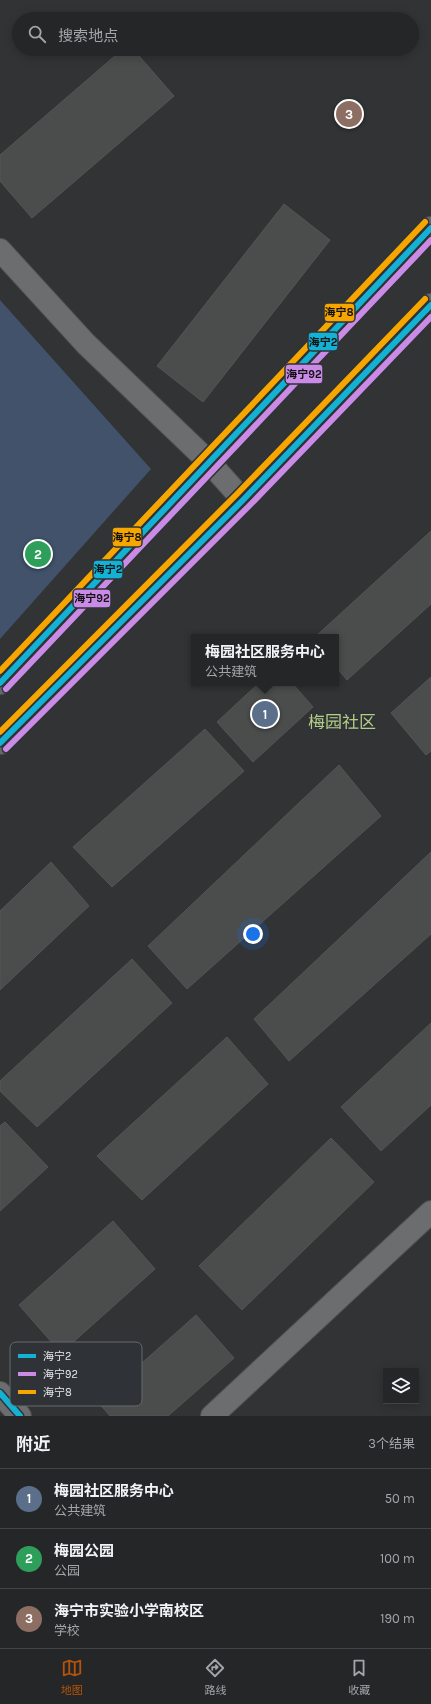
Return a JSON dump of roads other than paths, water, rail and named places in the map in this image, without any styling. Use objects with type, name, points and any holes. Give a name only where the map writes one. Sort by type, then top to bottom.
[{"type":"main road","points":[[0,684],[431,228]]},
{"type":"main road","points":[[0,743],[243,500],[431,304]]},
{"type":"street","points":[[0,250],[86,344],[209,462],[243,500]]},
{"type":"street","points":[[212,1416],[431,1212]]},
{"type":"street","points":[[0,1393],[10,1404]]},
{"type":"street","points":[[11,1406],[20,1416]]},
{"type":"place","name":"海宁市实验小学南校区","points":[[349,114]]},
{"type":"place","name":"梅园公园","points":[[38,554]]},
{"type":"place","name":"梅园社区服务中心","points":[[265,714]]},
{"type":"district","name":"梅园社区","points":[[342,722]]}]
